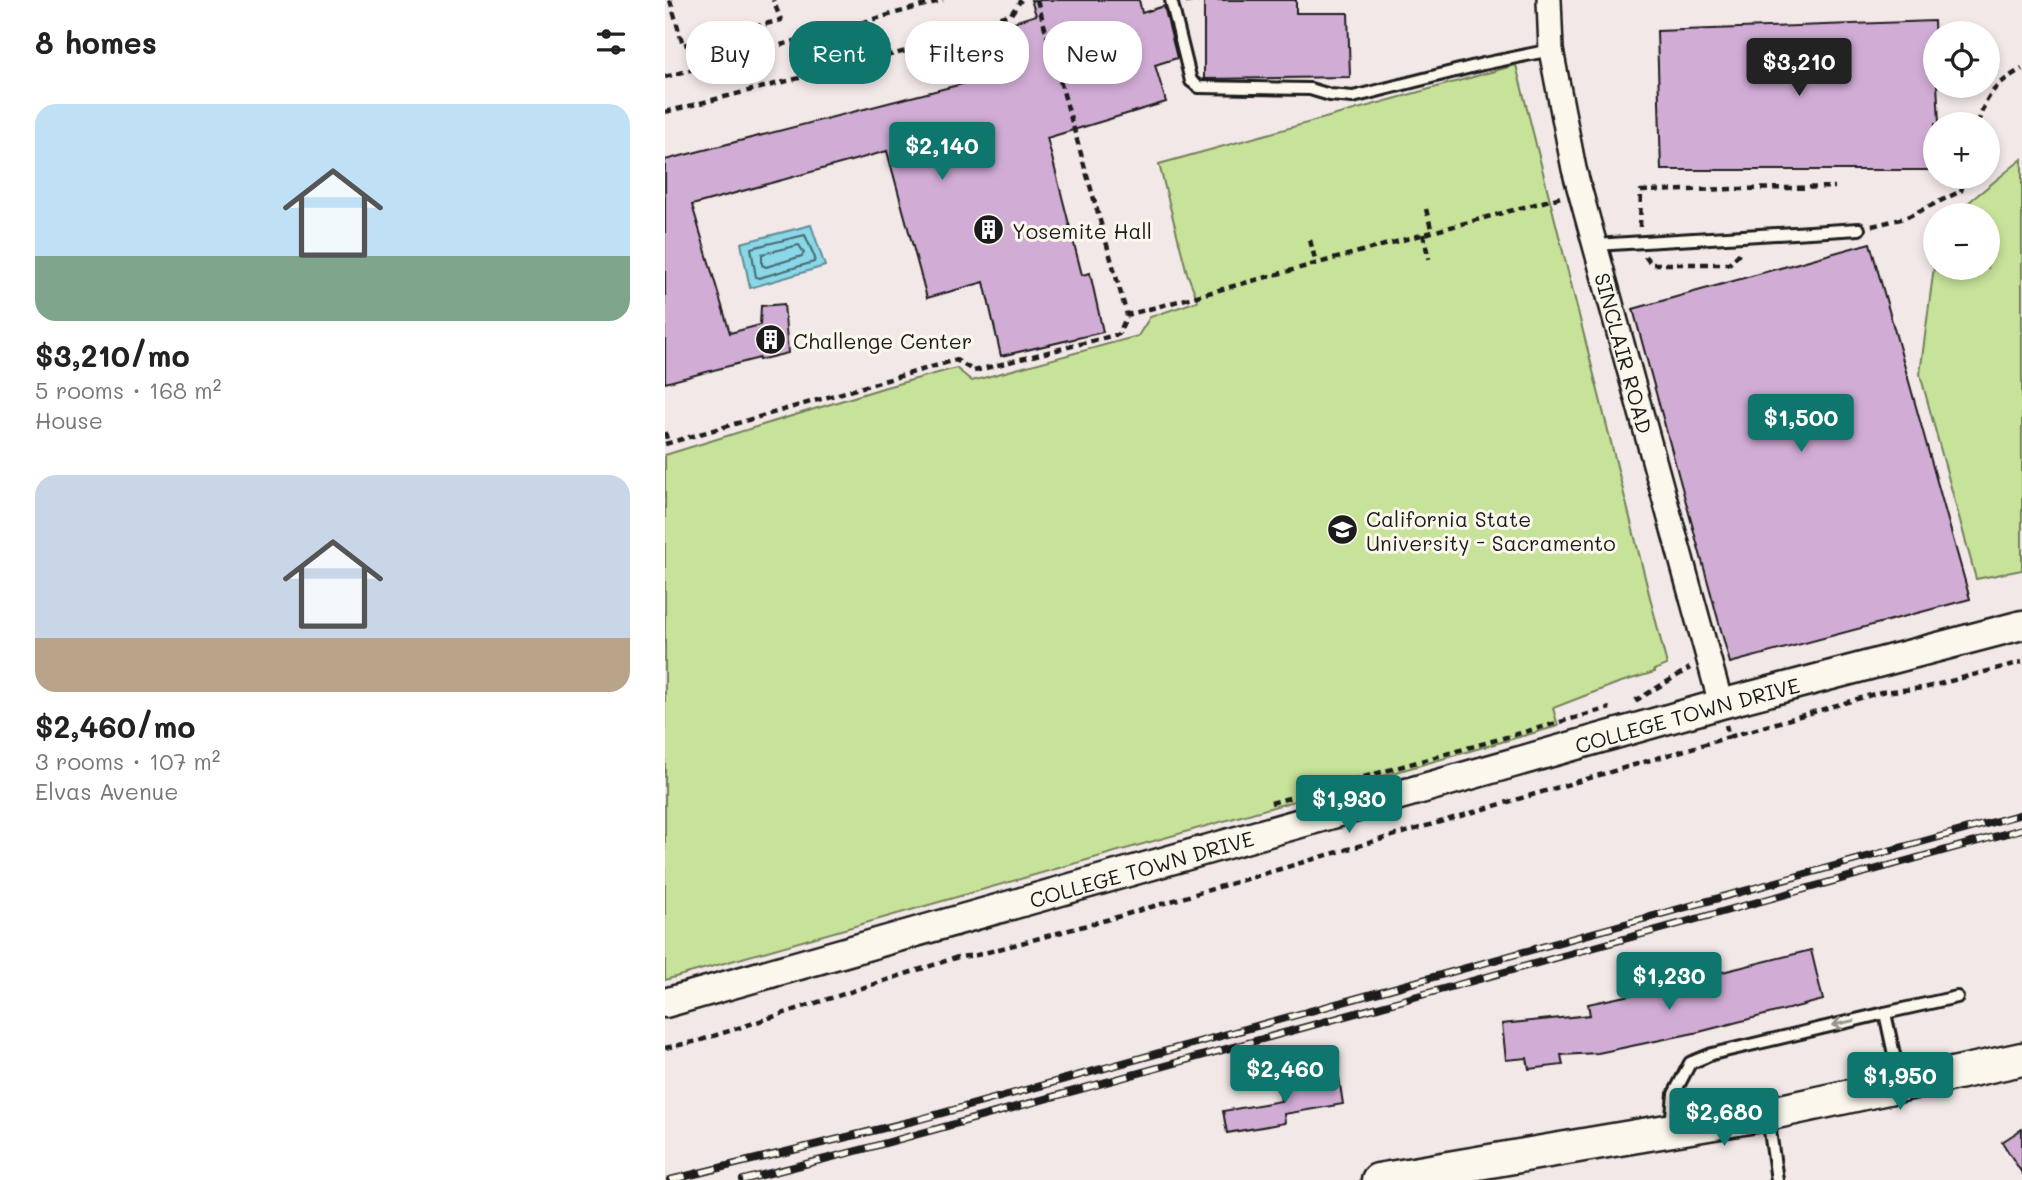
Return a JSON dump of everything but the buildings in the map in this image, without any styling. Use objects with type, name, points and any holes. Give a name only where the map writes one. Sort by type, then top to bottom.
[{"type":"main road","points":[[1378,1180],[1767,1114],[2022,1059]]},
{"type":"street","name":"SINCLAIR ROAD","points":[[1549,0],[1551,50],[1574,169],[1721,704]]},
{"type":"street","name":"COLLEGE TOWN DRIVE","points":[[665,1003],[1721,704],[2022,625]]},
{"type":"lane","points":[[1171,0],[1191,81],[1199,88],[1310,89],[1330,95],[1353,97],[1551,50]]},
{"type":"lane","points":[[1595,245],[1859,229]]},
{"type":"lane","points":[[1671,1130],[1674,1094],[1690,1063],[1712,1054],[1957,997]]},
{"type":"lane","points":[[1885,1013],[1900,1085]]},
{"type":"lane","points":[[1767,1114],[1777,1180]]},
{"type":"path","points":[[670,0],[683,46],[781,20],[773,0]]},
{"type":"path","points":[[665,77],[943,0]]},
{"type":"path","points":[[984,21],[1011,14],[1021,0]]},
{"type":"path","points":[[665,432],[666,444],[956,360],[974,372],[1119,334],[1127,315],[1037,0]]},
{"type":"path","points":[[665,112],[905,51]]},
{"type":"path","points":[[1980,112],[1983,103],[2005,79],[2022,69]]},
{"type":"path","points":[[1640,227],[1641,191],[1835,187]]},
{"type":"path","points":[[1859,229],[1905,218],[1962,189]]},
{"type":"path","points":[[1127,315],[1565,195]]},
{"type":"path","points":[[1426,209],[1432,232]]},
{"type":"path","points":[[1423,234],[1429,259]]},
{"type":"path","points":[[1310,240],[1316,263]]},
{"type":"path","points":[[1637,256],[1644,255],[1651,264],[1729,264],[1740,253]]},
{"type":"path","points":[[665,1048],[721,1034],[945,960],[977,955],[1117,917],[1881,692],[1924,688],[2022,662]]},
{"type":"path","points":[[1629,704],[1691,667]]},
{"type":"path","points":[[1721,704],[1729,737]]},
{"type":"path","points":[[1265,805],[1600,709],[1619,706]]},
{"type":"path","points":[[1710,730],[1713,741]]},
{"type":"green space","points":[[1516,65],[1667,665],[1654,670],[1655,672],[1553,708],[1558,726],[665,980],[665,455],[956,368],[972,381],[1138,336],[1150,317],[1198,301],[1187,273],[1159,164]]},
{"type":"green space","points":[[2022,159],[2022,570],[1976,579],[1920,374],[1932,280],[2000,280],[2000,203],[1968,203],[1985,189],[2000,189],[2000,177]]},
{"type":"water","points":[[811,225],[825,266],[750,288],[741,243]]},
{"type":"railway","points":[[670,1180],[917,1120],[2022,814]]},
{"type":"railway","points":[[743,1180],[864,1149],[2022,829]]},
{"type":"place","name":"Yosemite Hall","points":[[989,230]]},
{"type":"place","name":"Challenge Center","points":[[770,340]]},
{"type":"place","name":"California State University - Sacramento","points":[[1343,530]]}]
